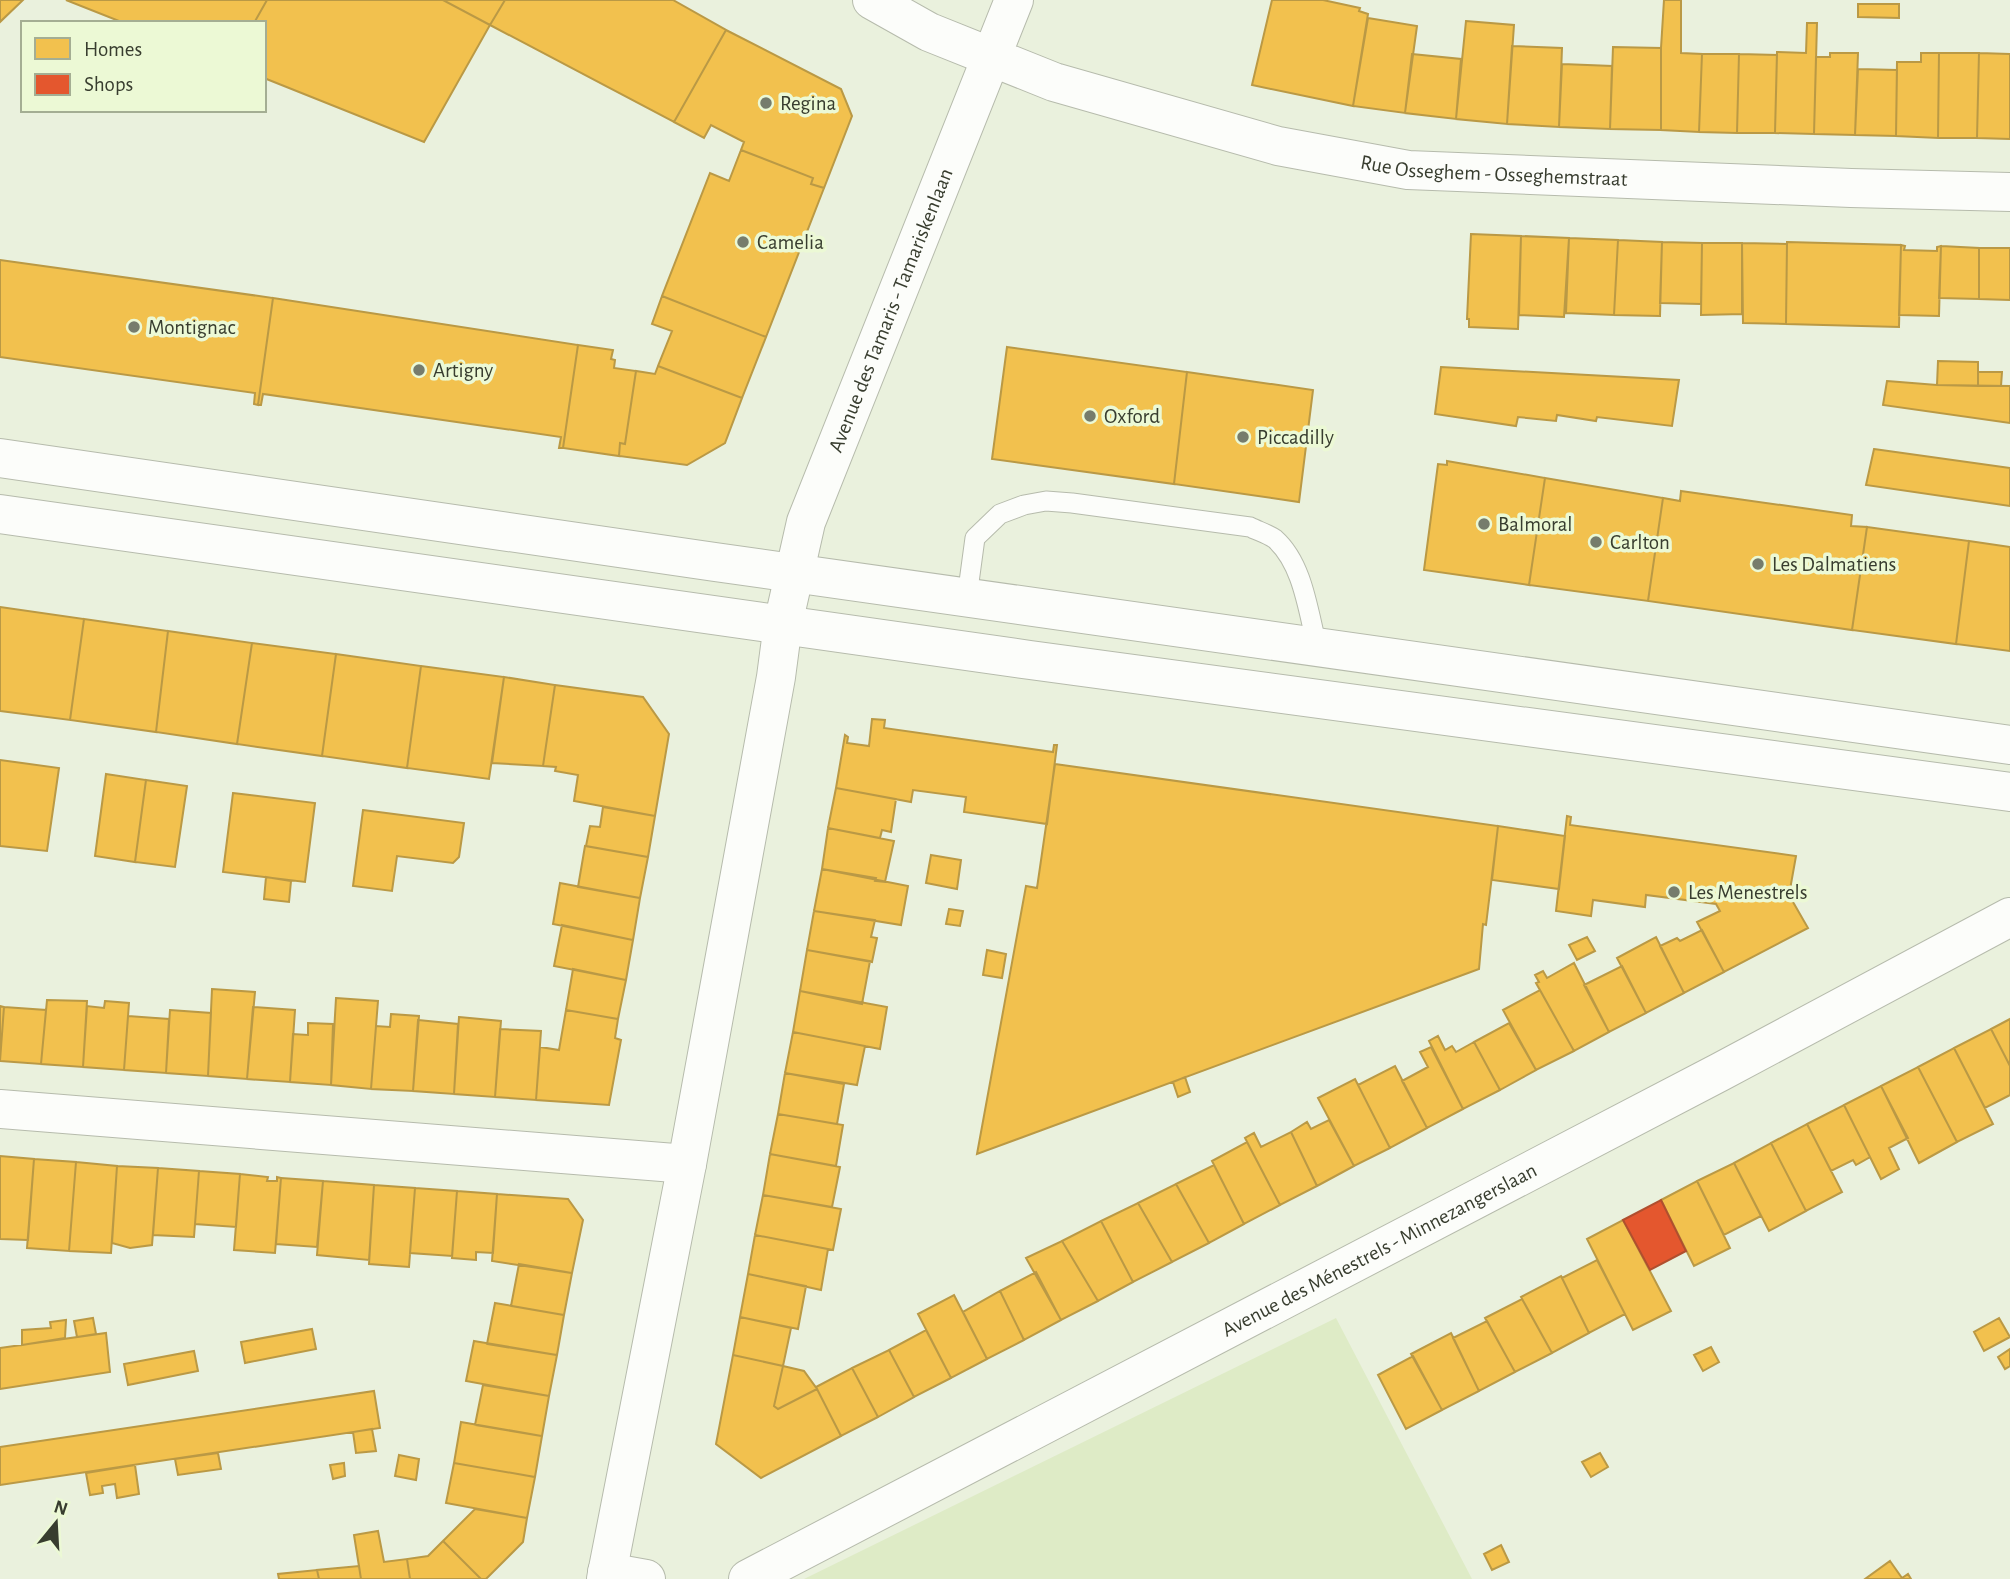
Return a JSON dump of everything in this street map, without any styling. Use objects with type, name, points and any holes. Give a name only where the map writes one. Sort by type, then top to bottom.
[{"type":"street","name":"Rue Osseghem - Osseghemstraat","points":[[872,0],[929,32],[1054,82],[1278,146],[1409,170],[2010,192]]},
{"type":"street","name":"Avenue des Tamaris - Tamariskenlaan","points":[[606,1575],[687,1164],[776,677],[783,624],[806,522],[1014,0]]},
{"type":"street","points":[[0,458],[2010,745]]},
{"type":"street","points":[[0,514],[1030,660],[2010,792]]},
{"type":"street","name":"Avenue des Ménestrels - Minnezangerslaan","points":[[748,1579],[2010,918]]},
{"type":"street","points":[[0,1109],[687,1164]]},
{"type":"street","points":[[606,1575],[646,1579]]},
{"type":"lane","points":[[967,597],[975,538],[1000,514],[1024,505],[1046,500],[1237,525],[1250,527],[1274,538],[1291,559],[1302,586],[1317,646]]},
{"type":"green space","points":[[1336,1318],[1472,1579],[804,1579]]},
{"type":"building: Homes","points":[[0,0],[23,0],[0,22]]},
{"type":"building: Homes","points":[[66,0],[267,0],[255,21],[119,21]]},
{"type":"building: Homes","points":[[267,0],[443,0],[490,25],[424,142],[266,79],[266,21],[255,21]]},
{"type":"building: Homes","points":[[443,0],[505,0],[490,25]]},
{"type":"building: Homes","points":[[505,0],[673,0],[726,30],[674,122],[490,25]]},
{"type":"building: Homes","points":[[1272,0],[1323,0],[1360,8],[1359,11],[1368,14],[1353,106],[1252,85]]},
{"type":"building: Homes","points":[[1664,0],[1681,0],[1681,53],[1702,54],[1699,132],[1661,130]]},
{"type":"building: Homes","points":[[1858,4],[1899,4],[1899,18],[1858,17]]},
{"type":"building: Homes","points":[[1368,18],[1417,26],[1405,113],[1353,106]]},
{"type":"building: Homes","points":[[1466,21],[1514,25],[1507,124],[1456,119]]},
{"type":"building: Homes","points":[[1807,23],[1817,23],[1814,134],[1775,133],[1777,52],[1806,53]]},
{"type":"building: Homes","name":"Regina","points":[[726,30],[841,89],[852,116],[824,188],[811,184],[813,178],[741,150],[744,142],[711,125],[704,138],[674,122]]},
{"type":"building: Homes","points":[[1512,46],[1562,48],[1559,127],[1507,124]]},
{"type":"building: Homes","points":[[1613,47],[1661,48],[1661,130],[1610,129]]},
{"type":"building: Homes","points":[[1830,53],[1858,53],[1855,135],[1814,134],[1816,57],[1830,57]]},
{"type":"building: Homes","points":[[1921,53],[1939,53],[1938,138],[1896,136],[1897,62],[1921,62]]},
{"type":"building: Homes","points":[[1939,53],[1979,53],[1977,138],[1938,138]]},
{"type":"building: Homes","points":[[1979,53],[2010,54],[2010,139],[1977,138]]},
{"type":"building: Homes","points":[[1412,54],[1461,59],[1456,119],[1405,113]]},
{"type":"building: Homes","points":[[1702,54],[1739,54],[1737,133],[1699,132]]},
{"type":"building: Homes","points":[[1739,54],[1777,55],[1775,133],[1737,133]]},
{"type":"building: Homes","points":[[1562,64],[1612,66],[1610,129],[1559,127]]},
{"type":"building: Homes","points":[[1858,69],[1897,70],[1896,136],[1855,135]]},
{"type":"building: Homes","name":"Camelia","points":[[741,150],[813,178],[811,184],[824,188],[766,337],[662,296],[710,173],[729,181]]},
{"type":"building: Homes","points":[[1471,234],[1521,236],[1518,329],[1469,327],[1467,319]]},
{"type":"building: Homes","points":[[1521,236],[1569,238],[1564,317],[1519,315]]},
{"type":"building: Homes","points":[[1569,238],[1618,240],[1614,315],[1566,313]]},
{"type":"building: Homes","points":[[1618,240],[1662,242],[1660,316],[1614,315]]},
{"type":"building: Homes","points":[[1662,242],[1702,243],[1701,304],[1660,303]]},
{"type":"building: Homes","points":[[1787,242],[1901,245],[1899,327],[1786,324]]},
{"type":"building: Homes","points":[[1702,243],[1742,243],[1742,314],[1701,315]]},
{"type":"building: Homes","points":[[1742,243],[1787,244],[1786,324],[1743,323]]},
{"type":"building: Homes","points":[[1901,245],[1905,246],[1904,250],[1937,251],[1937,247],[1941,246],[1939,316],[1899,315]]},
{"type":"building: Homes","points":[[1941,246],[1979,248],[1979,299],[1939,298]]},
{"type":"building: Homes","points":[[1979,248],[2010,248],[2010,300],[1979,299]]},
{"type":"building: Homes","name":"Montignac","points":[[0,260],[273,298],[258,405],[254,404],[255,393],[0,357]]},
{"type":"building: Homes","points":[[662,296],[766,337],[742,398],[658,366],[672,331],[652,324]]},
{"type":"building: Homes","name":"Artigny","points":[[273,298],[578,345],[563,448],[559,448],[561,437],[263,394],[261,405],[258,405]]},
{"type":"building: Homes","points":[[578,345],[613,350],[611,359],[615,360],[614,368],[636,371],[625,444],[620,443],[619,456],[563,448]]},
{"type":"building: Homes","name":"Oxford","points":[[1007,347],[1187,372],[1174,484],[992,459]]},
{"type":"building: Homes","points":[[1938,361],[1978,362],[1978,386],[1937,385]]},
{"type":"building: Homes","points":[[658,366],[742,398],[725,443],[687,465],[619,456],[620,443],[625,444],[636,371],[655,374]]},
{"type":"building: Homes","points":[[1441,367],[1679,380],[1672,426],[1597,417],[1596,421],[1557,415],[1556,421],[1518,417],[1516,426],[1435,414]]},
{"type":"building: Homes","name":"Piccadilly","points":[[1187,372],[1313,390],[1299,502],[1174,484]]},
{"type":"building: Homes","points":[[1978,372],[2002,372],[2001,386],[1978,386]]},
{"type":"building: Homes","points":[[1887,381],[2010,386],[2010,423],[1883,405]]},
{"type":"building: Homes","points":[[1874,449],[2010,468],[2010,506],[1866,485]]},
{"type":"building: Homes","name":"Balmoral","points":[[1447,461],[1545,478],[1529,585],[1424,570],[1438,464],[1447,465]]},
{"type":"building: Homes","name":"Carlton","points":[[1545,478],[1663,498],[1648,601],[1529,585]]},
{"type":"building: Homes","name":"Les Dalmatiens","points":[[1681,491],[1852,515],[1851,526],[1867,527],[1852,630],[1648,601],[1663,498],[1680,501]]},
{"type":"building: Homes","points":[[1867,527],[1969,541],[1956,644],[1852,630]]},
{"type":"building: Homes","points":[[1969,541],[2010,547],[2010,651],[1956,644]]},
{"type":"building: Homes","points":[[0,607],[84,619],[70,720],[0,711]]},
{"type":"building: Homes","points":[[84,619],[168,631],[156,732],[70,720]]},
{"type":"building: Homes","points":[[168,631],[252,643],[237,744],[156,732]]},
{"type":"building: Homes","points":[[252,643],[336,654],[322,756],[237,744]]},
{"type":"building: Homes","points":[[336,654],[421,666],[407,768],[322,756]]},
{"type":"building: Homes","points":[[421,666],[504,677],[489,779],[407,768]]},
{"type":"building: Homes","points":[[504,677],[555,685],[543,766],[492,763]]},
{"type":"building: Homes","points":[[555,685],[643,697],[669,734],[655,816],[574,801],[578,775],[555,771],[556,767],[543,766]]},
{"type":"building: Homes","points":[[872,719],[885,720],[884,728],[1053,752],[1054,745],[1057,745],[1047,824],[964,812],[966,797],[913,790],[911,802],[836,788],[845,735],[848,737],[847,743],[869,746]]},
{"type":"building: Homes","points":[[0,760],[59,768],[47,851],[0,846]]},
{"type":"building: Homes","points":[[1055,764],[1498,826],[1479,969],[977,1154],[1026,886],[1037,888]]},
{"type":"building: Homes","points":[[106,774],[146,780],[135,862],[95,856]]},
{"type":"building: Homes","points":[[146,780],[187,786],[175,867],[135,862]]},
{"type":"building: Homes","points":[[836,788],[896,799],[891,832],[882,830],[880,838],[828,828]]},
{"type":"building: Homes","points":[[233,793],[315,803],[305,882],[223,872]]},
{"type":"building: Homes","points":[[603,807],[655,816],[648,857],[586,846],[590,826],[600,827]]},
{"type":"building: Homes","points":[[363,810],[464,823],[459,857],[453,863],[397,856],[392,891],[353,886]]},
{"type":"building: Homes","name":"Les Menestrels","points":[[1567,816],[1571,817],[1570,825],[1796,856],[1789,895],[1808,928],[1724,972],[1697,922],[1720,911],[1716,904],[1646,895],[1645,907],[1593,900],[1591,916],[1556,911]]},
{"type":"building: Homes","points":[[1498,826],[1565,836],[1559,889],[1492,880]]},
{"type":"building: Homes","points":[[828,828],[894,841],[885,882],[822,869]]},
{"type":"building: Homes","points":[[585,846],[648,857],[640,898],[578,887]]},
{"type":"building: Homes","points":[[931,855],[961,860],[957,889],[926,883]]},
{"type":"building: Homes","points":[[822,869],[908,886],[901,925],[814,911]]},
{"type":"building: Homes","points":[[266,877],[291,881],[289,902],[264,899]]},
{"type":"building: Homes","points":[[560,883],[640,898],[633,940],[553,924]]},
{"type":"building: Homes","points":[[949,909],[963,911],[960,926],[946,924]]},
{"type":"building: Homes","points":[[814,911],[875,920],[871,937],[877,938],[872,962],[807,950]]},
{"type":"building: Homes","points":[[562,925],[633,940],[626,980],[554,966]]},
{"type":"building: Homes","points":[[1702,930],[1724,972],[1684,993],[1660,946],[1677,938],[1680,941]]},
{"type":"building: Homes","points":[[1587,937],[1595,951],[1577,960],[1569,945]]},
{"type":"building: Homes","points":[[1656,937],[1684,993],[1646,1013],[1617,958]]},
{"type":"building: Homes","points":[[807,950],[870,961],[862,1004],[800,991]]},
{"type":"building: Homes","points":[[987,950],[1006,954],[1002,978],[983,975]]},
{"type":"building: Homes","points":[[1574,963],[1609,1032],[1574,1051],[1536,983],[1539,982],[1535,975],[1543,971],[1547,978]]},
{"type":"building: Homes","points":[[1622,966],[1646,1013],[1609,1032],[1584,985]]},
{"type":"building: Homes","points":[[573,969],[626,980],[618,1019],[566,1010]]},
{"type":"building: Homes","points":[[212,989],[255,992],[247,1079],[208,1076]]},
{"type":"building: Homes","points":[[1540,990],[1574,1051],[1536,1070],[1503,1010]]},
{"type":"building: Homes","points":[[800,991],[887,1007],[880,1049],[793,1032]]},
{"type":"building: Homes","points":[[336,998],[378,1001],[371,1089],[331,1085]]},
{"type":"building: Homes","points":[[47,1000],[87,1001],[83,1067],[41,1064]]},
{"type":"building: Homes","points":[[105,1001],[129,1003],[124,1070],[83,1067],[87,1006],[104,1008]]},
{"type":"building: Homes","points":[[0,1006],[4,1007],[0,1061]]},
{"type":"building: Homes","points":[[4,1007],[46,1010],[41,1064],[0,1061]]},
{"type":"building: Homes","points":[[253,1007],[295,1010],[290,1082],[247,1079]]},
{"type":"building: Homes","points":[[170,1010],[211,1013],[208,1076],[166,1073]]},
{"type":"building: Homes","points":[[566,1010],[618,1019],[615,1038],[621,1040],[609,1105],[536,1100],[540,1047],[559,1050]]},
{"type":"building: Homes","points":[[391,1014],[419,1016],[413,1091],[371,1089],[376,1026],[390,1027]]},
{"type":"building: Homes","points":[[128,1016],[169,1019],[166,1073],[124,1070]]},
{"type":"building: Homes","points":[[459,1017],[501,1021],[495,1097],[454,1094]]},
{"type":"building: Homes","points":[[2010,1019],[2010,1066],[1991,1029]]},
{"type":"building: Homes","points":[[418,1020],[458,1024],[454,1094],[413,1091]]},
{"type":"building: Homes","points":[[308,1023],[333,1024],[331,1085],[290,1082],[293,1034],[308,1035]]},
{"type":"building: Homes","points":[[1509,1023],[1536,1070],[1500,1090],[1474,1042]]},
{"type":"building: Homes","points":[[500,1029],[541,1031],[536,1100],[495,1097]]},
{"type":"building: Homes","points":[[1991,1029],[2010,1066],[2010,1095],[1985,1108],[1954,1048]]},
{"type":"building: Homes","points":[[793,1032],[865,1046],[857,1085],[785,1073]]},
{"type":"building: Homes","points":[[1438,1036],[1445,1050],[1452,1046],[1456,1052],[1474,1042],[1500,1090],[1463,1109],[1429,1041]]},
{"type":"building: Homes","points":[[1431,1047],[1463,1109],[1427,1128],[1402,1081],[1428,1067],[1420,1052]]},
{"type":"building: Homes","points":[[1954,1048],[1993,1124],[1957,1142],[1918,1067]]},
{"type":"building: Homes","points":[[1395,1066],[1427,1128],[1390,1148],[1358,1085]]},
{"type":"building: Homes","points":[[1918,1067],[1957,1142],[1919,1163],[1881,1086]]},
{"type":"building: Homes","points":[[785,1073],[844,1084],[837,1124],[778,1114]]},
{"type":"building: Homes","points":[[1185,1077],[1190,1092],[1178,1097],[1173,1082]]},
{"type":"building: Homes","points":[[1355,1079],[1390,1148],[1354,1166],[1318,1098]]},
{"type":"building: Homes","points":[[1881,1086],[1908,1138],[1889,1148],[1899,1169],[1881,1179],[1844,1105]]},
{"type":"building: Homes","points":[[1844,1105],[1870,1157],[1856,1165],[1853,1160],[1831,1171],[1807,1124]]},
{"type":"building: Homes","points":[[778,1114],[843,1125],[836,1166],[770,1154]]},
{"type":"building: Homes","points":[[1329,1120],[1354,1166],[1317,1186],[1291,1132],[1307,1122],[1311,1129]]},
{"type":"building: Homes","points":[[1807,1124],[1842,1192],[1806,1211],[1771,1143]]},
{"type":"building: Homes","points":[[1291,1132],[1317,1186],[1280,1205],[1245,1138],[1254,1133],[1261,1147]]},
{"type":"building: Homes","points":[[1247,1142],[1280,1205],[1244,1224],[1212,1161]]},
{"type":"building: Homes","points":[[1771,1143],[1806,1211],[1769,1231],[1734,1163]]},
{"type":"building: Homes","points":[[770,1154],[840,1167],[832,1207],[763,1195]]},
{"type":"building: Homes","points":[[0,1156],[34,1159],[28,1240],[0,1239]]},
{"type":"building: Homes","points":[[34,1159],[76,1162],[69,1251],[27,1248]]},
{"type":"building: Homes","points":[[76,1162],[117,1166],[111,1253],[69,1251]]},
{"type":"building: Homes","points":[[1734,1163],[1761,1216],[1724,1235],[1697,1181]]},
{"type":"building: Homes","points":[[1214,1165],[1244,1224],[1209,1243],[1176,1184]]},
{"type":"building: Homes","points":[[117,1166],[158,1168],[152,1245],[130,1248],[112,1243]]},
{"type":"building: Homes","points":[[158,1168],[199,1171],[194,1237],[153,1235]]},
{"type":"building: Homes","points":[[199,1171],[240,1174],[236,1227],[195,1224]]},
{"type":"building: Homes","points":[[240,1174],[268,1177],[267,1181],[281,1178],[275,1253],[234,1250]]},
{"type":"building: Homes","points":[[281,1178],[323,1181],[317,1247],[276,1244]]},
{"type":"building: Homes","points":[[323,1181],[374,1185],[369,1260],[317,1255]]},
{"type":"building: Homes","points":[[1697,1181],[1730,1248],[1694,1266],[1661,1200]]},
{"type":"building: Homes","points":[[1176,1184],[1209,1243],[1172,1262],[1138,1203]]},
{"type":"building: Homes","points":[[374,1185],[415,1188],[409,1267],[369,1264]]},
{"type":"building: Homes","points":[[415,1188],[457,1191],[452,1256],[410,1253]]},
{"type":"building: Homes","points":[[457,1191],[497,1194],[493,1253],[476,1252],[476,1260],[452,1258]]},
{"type":"building: Homes","points":[[497,1194],[568,1199],[583,1220],[572,1273],[492,1261]]},
{"type":"building: Homes","points":[[763,1195],[841,1209],[833,1250],[755,1235]]},
{"type":"building: Homes","points":[[1138,1203],[1172,1262],[1133,1282],[1101,1221]]},
{"type":"building: Homes","points":[[1623,1220],[1671,1311],[1633,1330],[1587,1239]]},
{"type":"building: Homes","points":[[1101,1221],[1133,1282],[1098,1301],[1062,1241]]},
{"type":"building: Homes","points":[[755,1235],[828,1249],[821,1290],[748,1274]]},
{"type":"building: Homes","points":[[1062,1241],[1098,1301],[1061,1320],[1026,1258]]},
{"type":"building: Homes","points":[[1597,1260],[1625,1314],[1589,1333],[1562,1278]]},
{"type":"building: Homes","points":[[519,1264],[572,1273],[564,1315],[511,1306]]},
{"type":"building: Homes","points":[[1036,1272],[1061,1320],[1024,1340],[1000,1291]]},
{"type":"building: Homes","points":[[748,1274],[806,1286],[798,1329],[740,1317]]},
{"type":"building: Homes","points":[[1561,1276],[1589,1333],[1552,1353],[1521,1297]]},
{"type":"building: Homes","points":[[1000,1291],[1024,1340],[987,1359],[963,1312]]},
{"type":"building: Homes","points":[[954,1295],[987,1359],[951,1378],[918,1314]]},
{"type":"building: Homes","points":[[1522,1299],[1552,1353],[1515,1372],[1485,1318]]},
{"type":"building: Homes","points":[[495,1303],[564,1315],[557,1355],[487,1344]]},
{"type":"building: Homes","points":[[740,1317],[791,1328],[783,1366],[733,1355]]},
{"type":"building: Homes","points":[[93,1318],[96,1334],[77,1337],[74,1321]]},
{"type":"building: Homes","points":[[1999,1318],[2010,1337],[1984,1351],[1974,1332]]},
{"type":"building: Homes","points":[[66,1320],[65,1338],[22,1345],[22,1330],[51,1328],[50,1322]]},
{"type":"building: Homes","points":[[1487,1321],[1515,1372],[1479,1391],[1453,1338]]},
{"type":"building: Homes","points":[[312,1329],[316,1349],[245,1363],[241,1342]]},
{"type":"building: Homes","points":[[926,1330],[951,1378],[914,1397],[889,1350]]},
{"type":"building: Homes","points":[[106,1333],[110,1372],[0,1389],[0,1348]]},
{"type":"building: Homes","points":[[1451,1333],[1479,1391],[1442,1410],[1411,1354]]},
{"type":"building: Homes","points":[[474,1341],[557,1355],[549,1396],[466,1381]]},
{"type":"building: Homes","points":[[1711,1347],[1719,1362],[1703,1371],[1694,1355]]},
{"type":"building: Homes","points":[[2010,1349],[2010,1366],[2005,1369],[1998,1357]]},
{"type":"building: Homes","points":[[889,1350],[914,1397],[878,1417],[852,1368]]},
{"type":"building: Homes","points":[[194,1351],[198,1371],[128,1385],[124,1364]]},
{"type":"building: Homes","points":[[733,1355],[783,1366],[774,1406],[778,1409],[817,1389],[841,1436],[761,1478],[716,1444]]},
{"type":"building: Homes","points":[[1413,1356],[1442,1410],[1406,1429],[1378,1375]]},
{"type":"building: Homes","points":[[783,1366],[804,1371],[817,1389],[778,1409],[774,1406]]},
{"type":"building: Homes","points":[[852,1368],[878,1417],[841,1436],[816,1387]]},
{"type":"building: Homes","points":[[483,1385],[549,1396],[542,1436],[475,1425]]},
{"type":"building: Homes","points":[[374,1391],[380,1428],[0,1485],[0,1447]]},
{"type":"building: Homes","points":[[461,1422],[542,1436],[535,1477],[454,1463]]},
{"type":"building: Homes","points":[[372,1429],[376,1451],[356,1453],[353,1432]]},
{"type":"building: Homes","points":[[218,1453],[221,1469],[178,1475],[175,1459]]},
{"type":"building: Homes","points":[[1600,1453],[1608,1467],[1591,1477],[1582,1462]]},
{"type":"building: Homes","points":[[399,1455],[419,1459],[416,1480],[395,1476]]},
{"type":"building: Homes","points":[[344,1463],[345,1476],[333,1479],[330,1465]]},
{"type":"building: Homes","points":[[454,1463],[535,1477],[527,1518],[446,1503]]},
{"type":"building: Homes","points":[[135,1465],[139,1494],[117,1498],[115,1484],[102,1486],[103,1493],[90,1495],[86,1473]]},
{"type":"building: Homes","points":[[475,1509],[527,1518],[523,1542],[486,1579],[481,1579],[443,1541]]},
{"type":"building: Homes","points":[[378,1531],[384,1562],[407,1559],[410,1579],[361,1579],[354,1535]]},
{"type":"building: Homes","points":[[443,1541],[481,1579],[410,1579],[407,1559],[428,1556]]},
{"type":"building: Homes","points":[[1501,1545],[1509,1562],[1492,1570],[1484,1554]]},
{"type":"building: Homes","points":[[1890,1561],[1902,1578],[1908,1574],[1911,1579],[1865,1579]]},
{"type":"building: Homes","points":[[359,1566],[361,1579],[319,1579],[317,1570]]},
{"type":"building: Homes","points":[[317,1570],[319,1579],[279,1579],[278,1574]]},
{"type":"building: Shops","points":[[1661,1200],[1686,1251],[1650,1270],[1623,1220]]},
{"type":"place","name":"Regina","points":[[766,103]]},
{"type":"place","name":"Camelia","points":[[743,242]]},
{"type":"place","name":"Montignac","points":[[134,327]]},
{"type":"place","name":"Artigny","points":[[419,370]]},
{"type":"place","name":"Oxford","points":[[1090,416]]},
{"type":"place","name":"Piccadilly","points":[[1243,437]]},
{"type":"place","name":"Balmoral","points":[[1484,524]]},
{"type":"place","name":"Carlton","points":[[1596,542]]},
{"type":"place","name":"Les Dalmatiens","points":[[1758,564]]},
{"type":"place","name":"Les Menestrels","points":[[1674,892]]}]
